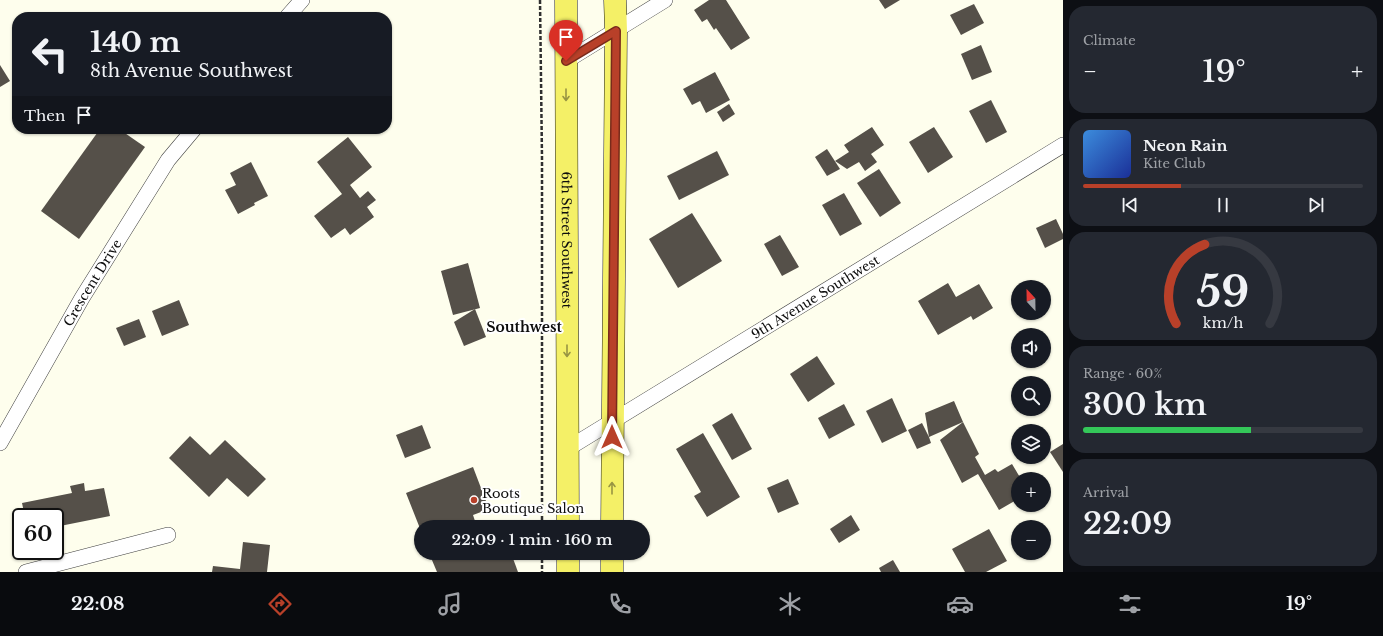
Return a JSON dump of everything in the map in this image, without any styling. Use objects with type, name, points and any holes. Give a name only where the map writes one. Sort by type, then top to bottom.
[{"type":"main road","name":"6th Street Southwest","points":[[566,0],[568,520]]},
{"type":"main road","points":[[612,520],[615,0]]},
{"type":"main road","points":[[568,560],[568,572]]},
{"type":"main road","points":[[612,560],[612,572]]},
{"type":"street","points":[[291,12],[302,0]]},
{"type":"street","points":[[566,61],[665,0]]},
{"type":"street","name":"Crescent Drive","points":[[0,443],[82,298],[168,160],[190,134]]},
{"type":"street","name":"9th Avenue Southwest","points":[[567,449],[1063,145]]},
{"type":"street","points":[[26,572],[168,534]]},
{"type":"path","points":[[540,0],[542,158],[542,520]]},
{"type":"path","points":[[542,560],[542,572]]},
{"type":"building","points":[[709,0],[726,0],[750,38],[731,50],[716,28],[714,30],[707,19],[702,22],[694,10]]},
{"type":"building","points":[[879,0],[900,0],[885,9]]},
{"type":"building","points":[[974,4],[984,23],[961,35],[950,15]]},
{"type":"building","points":[[981,45],[992,72],[972,80],[961,54]]},
{"type":"building","points":[[0,65],[10,81],[0,87]]},
{"type":"building","points":[[715,72],[730,100],[706,113],[700,101],[692,105],[683,89]]},
{"type":"building","points":[[991,100],[1007,132],[986,143],[969,111]]},
{"type":"building","points":[[729,104],[735,114],[723,122],[717,112]]},
{"type":"building","points":[[872,127],[884,145],[871,154],[877,162],[865,171],[859,162],[847,169],[835,161],[849,152],[844,145]]},
{"type":"building","points":[[934,127],[953,157],[928,173],[909,142]]},
{"type":"building","points":[[96,134],[126,134],[145,147],[79,239],[41,211]]},
{"type":"building","points":[[348,137],[372,167],[350,185],[360,198],[368,191],[376,200],[367,207],[374,217],[350,235],[345,228],[331,238],[314,216],[342,194],[317,162]]},
{"type":"building","points":[[827,149],[840,169],[827,176],[815,157]]},
{"type":"building","points":[[717,151],[729,175],[679,200],[667,176]]},
{"type":"building","points":[[251,162],[268,196],[254,203],[255,205],[238,214],[225,190],[236,185],[230,173]]},
{"type":"building","points":[[879,169],[901,203],[880,217],[857,183]]},
{"type":"building","points":[[844,193],[862,224],[840,236],[822,205]]},
{"type":"building","points":[[692,213],[722,261],[678,288],[649,239]]},
{"type":"building","points":[[1056,219],[1063,234],[1063,239],[1045,248],[1036,228]]},
{"type":"building","points":[[780,235],[799,267],[782,276],[764,244]]},
{"type":"building","points":[[468,263],[480,308],[453,315],[441,271]]},
{"type":"building","points":[[948,283],[956,297],[979,284],[993,308],[973,320],[971,316],[938,335],[918,301]]},
{"type":"building","points":[[179,300],[189,325],[162,336],[152,311]]},
{"type":"building","points":[[475,309],[486,337],[464,346],[454,322]]},
{"type":"building","points":[[139,319],[146,337],[124,346],[116,328]]},
{"type":"building","points":[[817,356],[835,384],[808,402],[790,374]]},
{"type":"building","points":[[892,398],[907,431],[882,443],[866,411]]},
{"type":"building","points":[[954,401],[963,422],[929,437],[925,413]]},
{"type":"building","points":[[844,404],[855,425],[829,439],[818,418]]},
{"type":"building","points":[[732,413],[752,449],[732,460],[712,425]]},
{"type":"building","points":[[963,422],[979,454],[975,457],[985,475],[995,469],[998,472],[1012,464],[1017,472],[1011,472],[1011,503],[999,510],[978,474],[962,483],[940,440]]},
{"type":"building","points":[[922,423],[931,443],[917,449],[908,430]]},
{"type":"building","points":[[422,425],[431,448],[405,458],[396,435]]},
{"type":"building","points":[[703,433],[740,497],[707,517],[694,496],[701,492],[676,449]]},
{"type":"building","points":[[190,436],[210,455],[225,440],[266,479],[248,497],[227,478],[209,497],[169,458]]},
{"type":"building","points":[[1063,444],[1063,472],[1051,454],[1051,451]]},
{"type":"building","points":[[473,467],[489,509],[473,515],[475,520],[417,520],[406,493]]},
{"type":"building","points":[[788,479],[799,504],[778,513],[767,488]]},
{"type":"building","points":[[84,483],[85,491],[104,488],[110,516],[64,525],[64,508],[23,508],[22,503],[72,493],[70,486]]},
{"type":"building","points":[[851,515],[860,530],[839,543],[830,529]]},
{"type":"building","points":[[989,529],[1007,561],[986,572],[965,572],[952,549]]},
{"type":"building","points":[[243,542],[270,545],[267,572],[212,572],[213,566],[240,569]]},
{"type":"building","points":[[432,560],[514,560],[518,572],[437,572]]},
{"type":"building","points":[[893,560],[900,572],[881,572],[879,568]]},
{"type":"place","name":"Roots Boutique Salon","points":[[474,500]]},
{"type":"district","name":"Southwest","points":[[524,327]]},
{"type":"route","points":[[566,61],[616,31],[612,437]]}]
